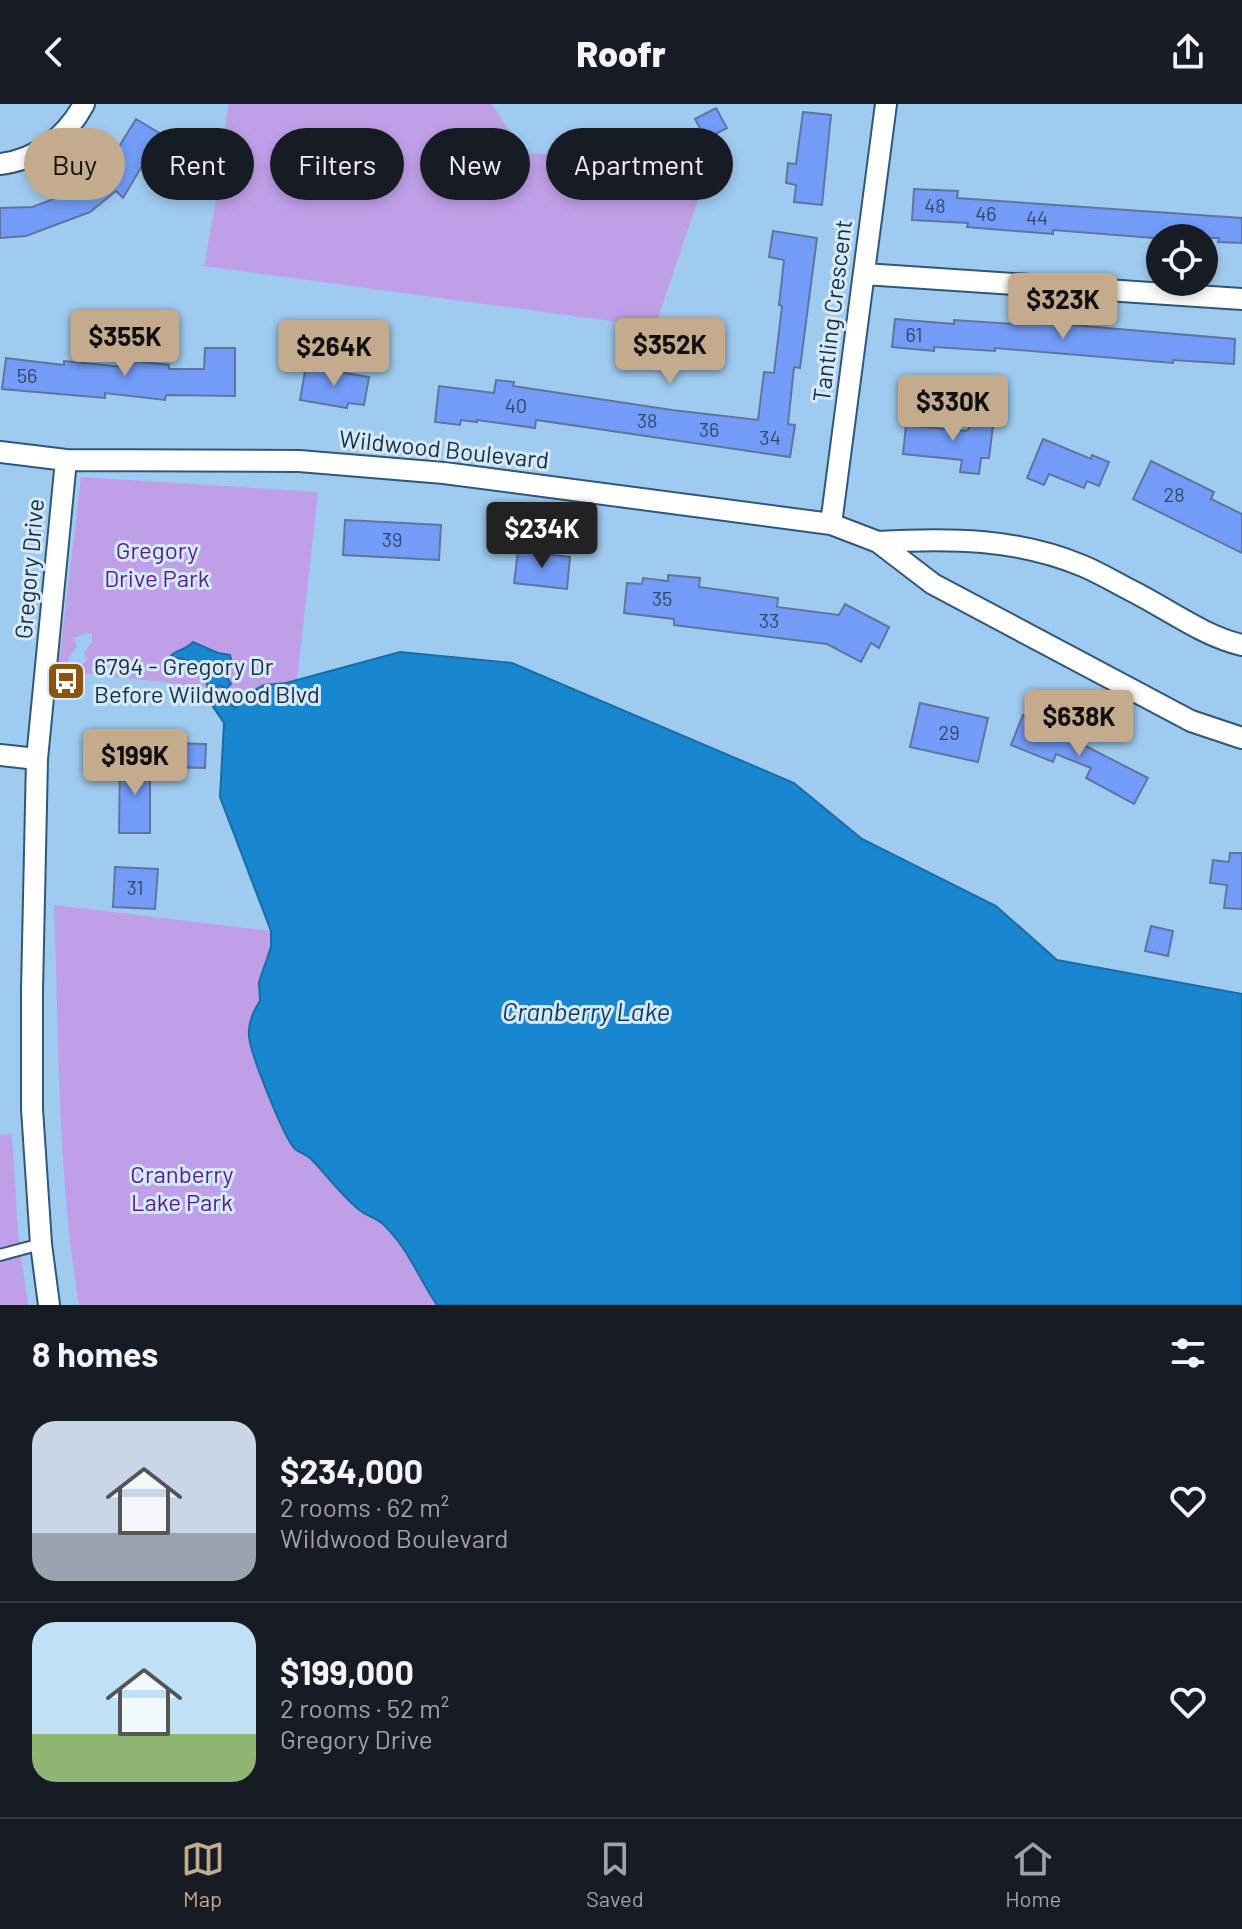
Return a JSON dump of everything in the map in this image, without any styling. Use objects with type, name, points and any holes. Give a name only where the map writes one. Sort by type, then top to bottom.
[{"type":"street","points":[[0,164],[25,158],[59,138],[75,121],[84,104]]},
{"type":"street","name":"Tantling Crescent","points":[[831,524],[886,104]]},
{"type":"street","points":[[864,274],[1242,299]]},
{"type":"street","name":"Wildwood Boulevard","points":[[0,452],[66,460],[299,461],[444,473],[831,524],[878,542],[947,591],[1191,721],[1242,738]]},
{"type":"street","name":"Gregory Drive","points":[[49,1305],[41,1244],[32,1109],[37,759],[66,460]]},
{"type":"street","name":"Wildwood Boulevard","points":[[878,542],[929,539],[998,542],[1038,551],[1083,566],[1198,628],[1242,645]]},
{"type":"street","points":[[0,755],[37,759]]},
{"type":"lane","points":[[0,1255],[41,1244]]},
{"type":"green space","points":[[228,104],[492,104],[507,128],[420,128],[420,200],[530,200],[530,153],[546,154],[546,200],[698,200],[655,327],[204,266],[216,200],[254,200],[254,128],[225,128]]},
{"type":"green space","name":"Gregory Drive Park","points":[[81,477],[318,492],[297,680],[264,685],[251,692],[235,708],[217,689],[218,686],[224,688],[231,685],[223,670],[231,665],[227,654],[193,642],[173,658],[187,660],[201,668],[206,687],[73,672],[86,661],[84,653],[92,642],[92,634],[88,633],[73,638],[77,646],[68,659],[69,671],[58,670]]},
{"type":"green space","name":"Cranberry Lake Park","points":[[54,905],[271,931],[271,947],[259,982],[260,1001],[249,1026],[249,1035],[276,1112],[295,1149],[311,1159],[357,1208],[381,1222],[392,1233],[437,1305],[79,1305],[63,1155]]},
{"type":"green space","points":[[12,1134],[18,1233],[28,1305],[0,1305],[0,1135]]},
{"type":"water","name":"Cranberry Lake","points":[[193,642],[230,655],[232,663],[223,670],[231,684],[227,688],[218,686],[217,689],[235,708],[251,692],[264,685],[286,683],[400,652],[512,663],[794,783],[862,839],[996,906],[1057,960],[1242,994],[1242,1305],[437,1305],[392,1233],[381,1222],[355,1206],[311,1159],[295,1149],[283,1129],[261,1075],[249,1030],[260,1001],[259,982],[271,947],[271,931],[220,797],[224,723],[210,702],[202,669],[194,662],[171,656]]},
{"type":"building","points":[[716,108],[727,128],[700,128],[695,119]]},
{"type":"building","points":[[803,112],[831,115],[822,205],[794,202],[796,185],[786,183],[788,163],[796,164]]},
{"type":"building","points":[[136,119],[151,128],[141,128],[141,168],[125,195],[125,137]]},
{"type":"building","points":[[914,189],[958,191],[957,198],[1242,218],[1242,243],[1218,242],[1218,224],[1146,224],[1146,237],[1053,230],[1053,234],[967,227],[968,223],[912,220]]},
{"type":"building","points":[[51,200],[105,200],[90,212],[26,236],[0,238],[0,208],[32,207]]},
{"type":"building","points":[[773,231],[817,238],[800,368],[794,367],[788,424],[795,425],[790,457],[536,420],[535,428],[477,420],[461,420],[460,425],[435,422],[439,386],[494,393],[496,380],[514,382],[513,386],[758,420],[764,372],[774,373],[782,306],[779,305],[784,260],[769,257]]},
{"type":"building","points":[[895,319],[954,324],[954,320],[1014,324],[1014,320],[1235,339],[1234,364],[1173,360],[1173,363],[995,348],[995,351],[934,347],[934,351],[892,347]]},
{"type":"building","points":[[205,348],[235,348],[235,396],[166,395],[165,400],[105,393],[105,398],[2,389],[6,358],[64,365],[64,361],[124,367],[125,360],[169,365],[169,369],[204,369]]},
{"type":"building","points":[[306,366],[369,377],[364,405],[348,403],[347,408],[300,400]]},
{"type":"building","points":[[971,415],[994,418],[989,458],[981,458],[979,474],[960,472],[962,460],[903,454],[906,425],[965,431],[969,429]]},
{"type":"building","points":[[1043,439],[1091,459],[1092,455],[1109,462],[1099,486],[1087,481],[1084,488],[1049,474],[1044,485],[1027,478]]},
{"type":"building","points":[[1151,461],[1214,492],[1211,499],[1242,514],[1242,553],[1133,499]]},
{"type":"building","points":[[345,520],[441,525],[439,560],[343,555]]},
{"type":"building","points":[[518,551],[570,557],[567,589],[514,583]]},
{"type":"building","points":[[668,575],[700,578],[699,587],[778,598],[777,607],[839,615],[845,604],[889,627],[879,648],[871,643],[861,662],[827,644],[674,625],[674,619],[624,613],[627,583],[642,584],[643,578],[668,581]]},
{"type":"building","points":[[920,703],[988,718],[978,762],[910,747]]},
{"type":"building","points":[[1023,715],[1065,732],[1064,735],[1148,778],[1134,804],[1086,778],[1091,768],[1056,754],[1053,762],[1011,745]]},
{"type":"building","points":[[165,743],[206,744],[205,768],[165,767]]},
{"type":"building","points":[[120,760],[150,760],[150,833],[119,833]]},
{"type":"building","points":[[1230,853],[1242,853],[1242,909],[1224,908],[1227,885],[1210,883],[1213,860],[1229,862]]},
{"type":"building","points":[[115,867],[158,869],[155,909],[113,907]]},
{"type":"building","points":[[1151,926],[1173,931],[1168,956],[1145,951]]},
{"type":"place","name":"6794 - Gregory Dr Before Wildwood Blvd","points":[[66,681]]}]
